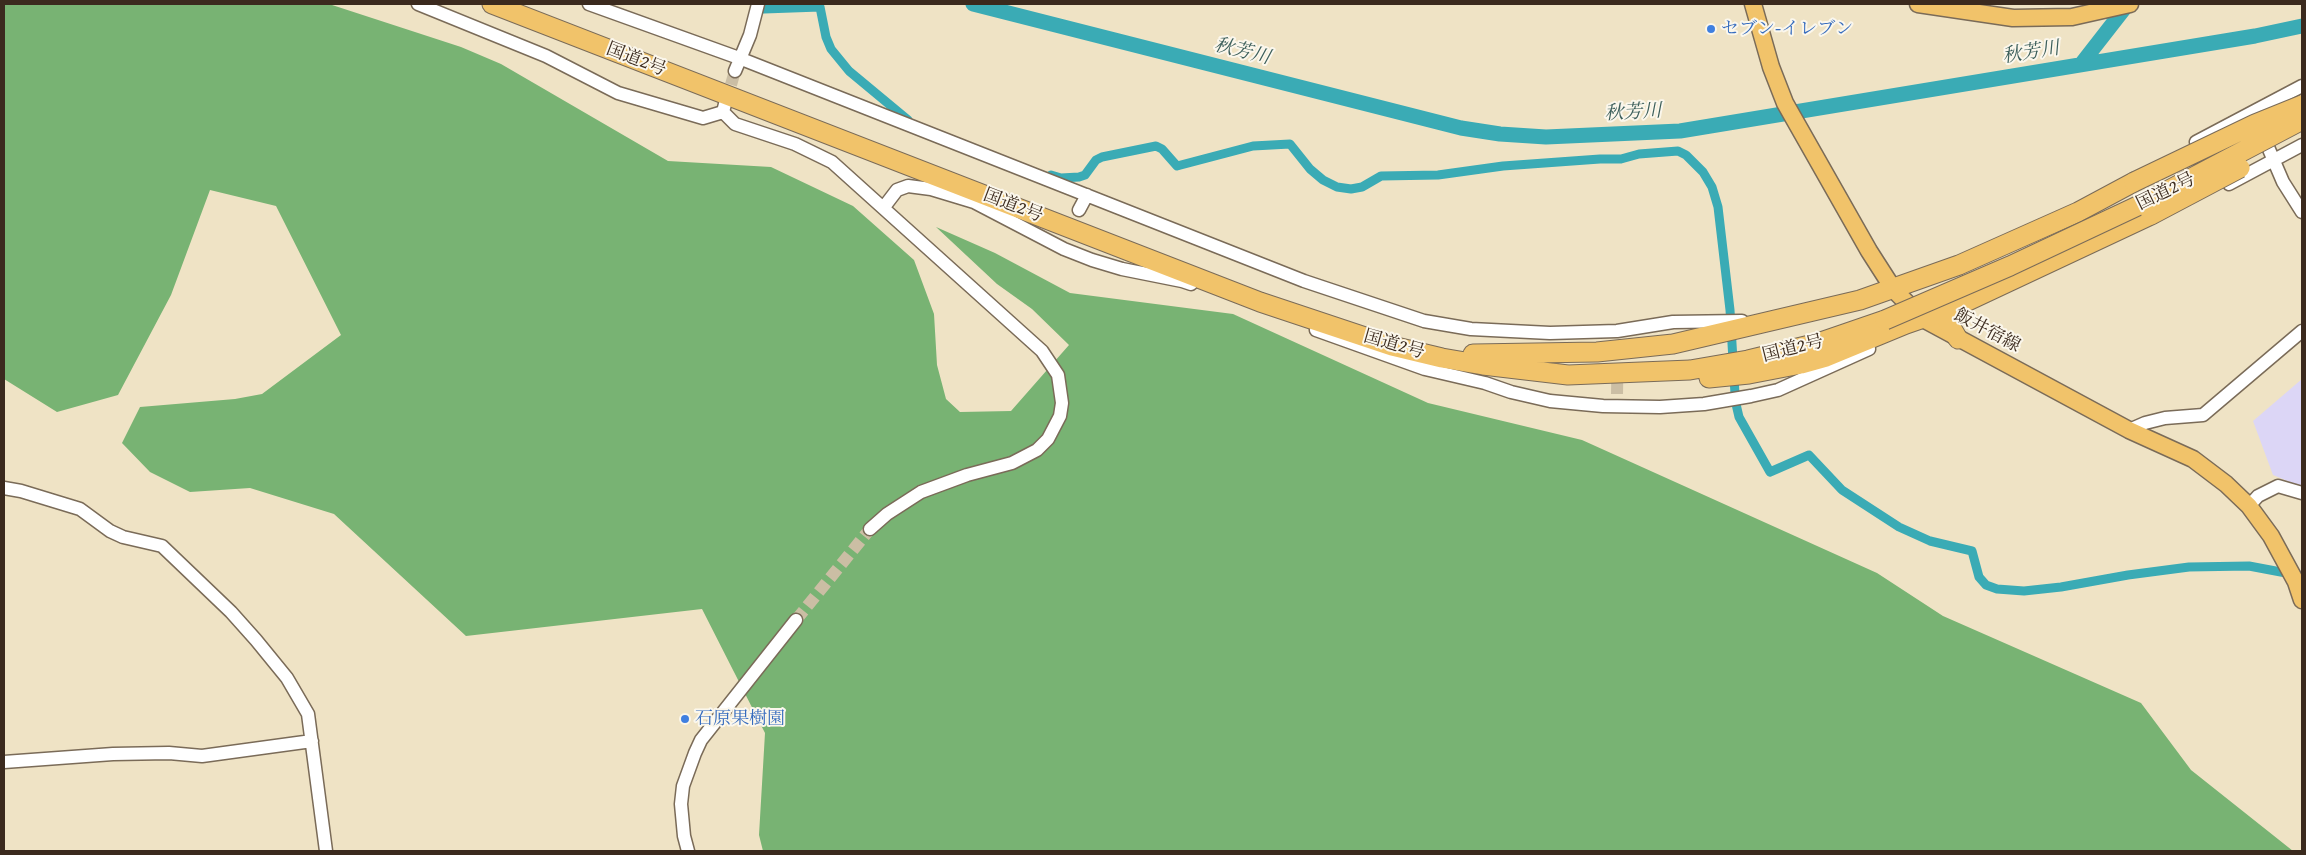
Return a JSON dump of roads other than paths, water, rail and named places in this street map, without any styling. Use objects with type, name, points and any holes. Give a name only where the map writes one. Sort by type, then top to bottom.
[{"type":"highway","name":"国道2号","points":[[492,4],[1260,302],[1392,346],[1483,365],[1568,375],[1723,371],[1748,367],[1885,320],[2010,266],[2146,202],[2302,120]]},
{"type":"highway","points":[[1392,346],[1479,354],[1553,354],[1634,349],[1716,328],[1811,312],[1894,290],[2011,242],[2078,212],[2134,182],[2255,124],[2302,105]]},
{"type":"highway","points":[[1748,367],[1801,364],[1826,357],[1955,307],[2205,188],[2302,129]]},
{"type":"highway","points":[[1955,307],[1948,322],[1958,339]]},
{"type":"main road","name":"飯井宿線","points":[[1753,4],[1771,68],[1786,103],[1869,251],[1914,322],[1958,339],[2129,430],[2193,459],[2226,484],[2249,506],[2271,536],[2296,582],[2302,600]]},
{"type":"main road","points":[[1918,4],[2013,18],[2072,17],[2130,4]]},
{"type":"street","points":[[418,4],[546,56],[618,93],[704,118],[724,107],[735,124],[802,147],[832,162],[884,206],[1042,351],[1058,375],[1062,403],[1054,429],[1048,439],[1037,450],[1012,463],[966,475],[921,492],[887,514],[870,529]]},
{"type":"street","points":[[590,4],[737,65],[1087,195],[1304,281],[1424,321],[1472,329],[1617,336],[1673,322],[1716,328]]},
{"type":"street","points":[[737,65],[750,34],[758,4]]},
{"type":"street","points":[[2025,273],[2011,242],[2066,209],[2302,86]]},
{"type":"street","points":[[2252,113],[2275,160],[2283,182],[2302,212]]},
{"type":"street","points":[[2069,252],[2080,256],[2189,205],[2302,145]]},
{"type":"street","points":[[2166,158],[2189,205]]},
{"type":"street","points":[[884,206],[897,190],[908,186],[931,189],[974,202],[1064,249],[1122,269],[1182,280],[1425,369],[1485,383],[1529,397],[1617,400],[1660,407],[1752,396],[1778,390],[1871,348],[1914,322]]},
{"type":"street","points":[[1079,210],[1087,195]]},
{"type":"street","points":[[1064,249],[1068,236]]},
{"type":"street","points":[[2129,430],[2158,420],[2203,415],[2302,331]]},
{"type":"street","points":[[2249,506],[2258,496],[2278,486],[2302,493]]},
{"type":"street","points":[[4,488],[21,491],[80,509],[123,538],[153,542],[162,546],[231,612],[287,678],[308,714],[326,851]]},
{"type":"street","points":[[688,851],[684,836],[681,804],[683,786],[701,740],[796,620]]},
{"type":"street","points":[[4,762],[113,754],[169,753],[202,756],[312,742]]},
{"type":"waterway","points":[[766,4],[764,9],[820,7],[826,37],[831,49],[849,71],[908,120]]},
{"type":"waterway","name":"秋芳川","points":[[973,4],[1461,128],[1500,134],[1546,137],[1680,131],[2255,36],[2302,26]]},
{"type":"waterway","points":[[2082,63],[2128,4]]},
{"type":"waterway","points":[[1051,175],[1061,178],[1079,177],[1085,175],[1096,160],[1102,157],[1156,146],[1162,149],[1177,166],[1253,146],[1290,144],[1310,169],[1323,180],[1337,187],[1351,189],[1362,187],[1381,176],[1438,175],[1503,166],[1621,159],[1639,154],[1678,151],[1686,155],[1703,172],[1712,187],[1718,207],[1730,310],[1735,394]]},
{"type":"waterway","points":[[1736,404],[1739,417],[1770,472],[1809,455],[1842,490],[1899,527],[1930,541],[1972,551],[1979,577],[1986,585],[1997,589],[2024,591],[2061,587],[2128,575],[2189,567],[2249,566],[2302,576]]},
{"type":"tunnel","points":[[726,102],[735,71]]},
{"type":"tunnel","points":[[1617,394],[1618,343]]},
{"type":"tunnel","points":[[796,620],[870,529]]},
{"type":"place","name":"セブン-イレブン","points":[[1711,29]]},
{"type":"place","name":"石原果樹園","points":[[685,719]]}]
